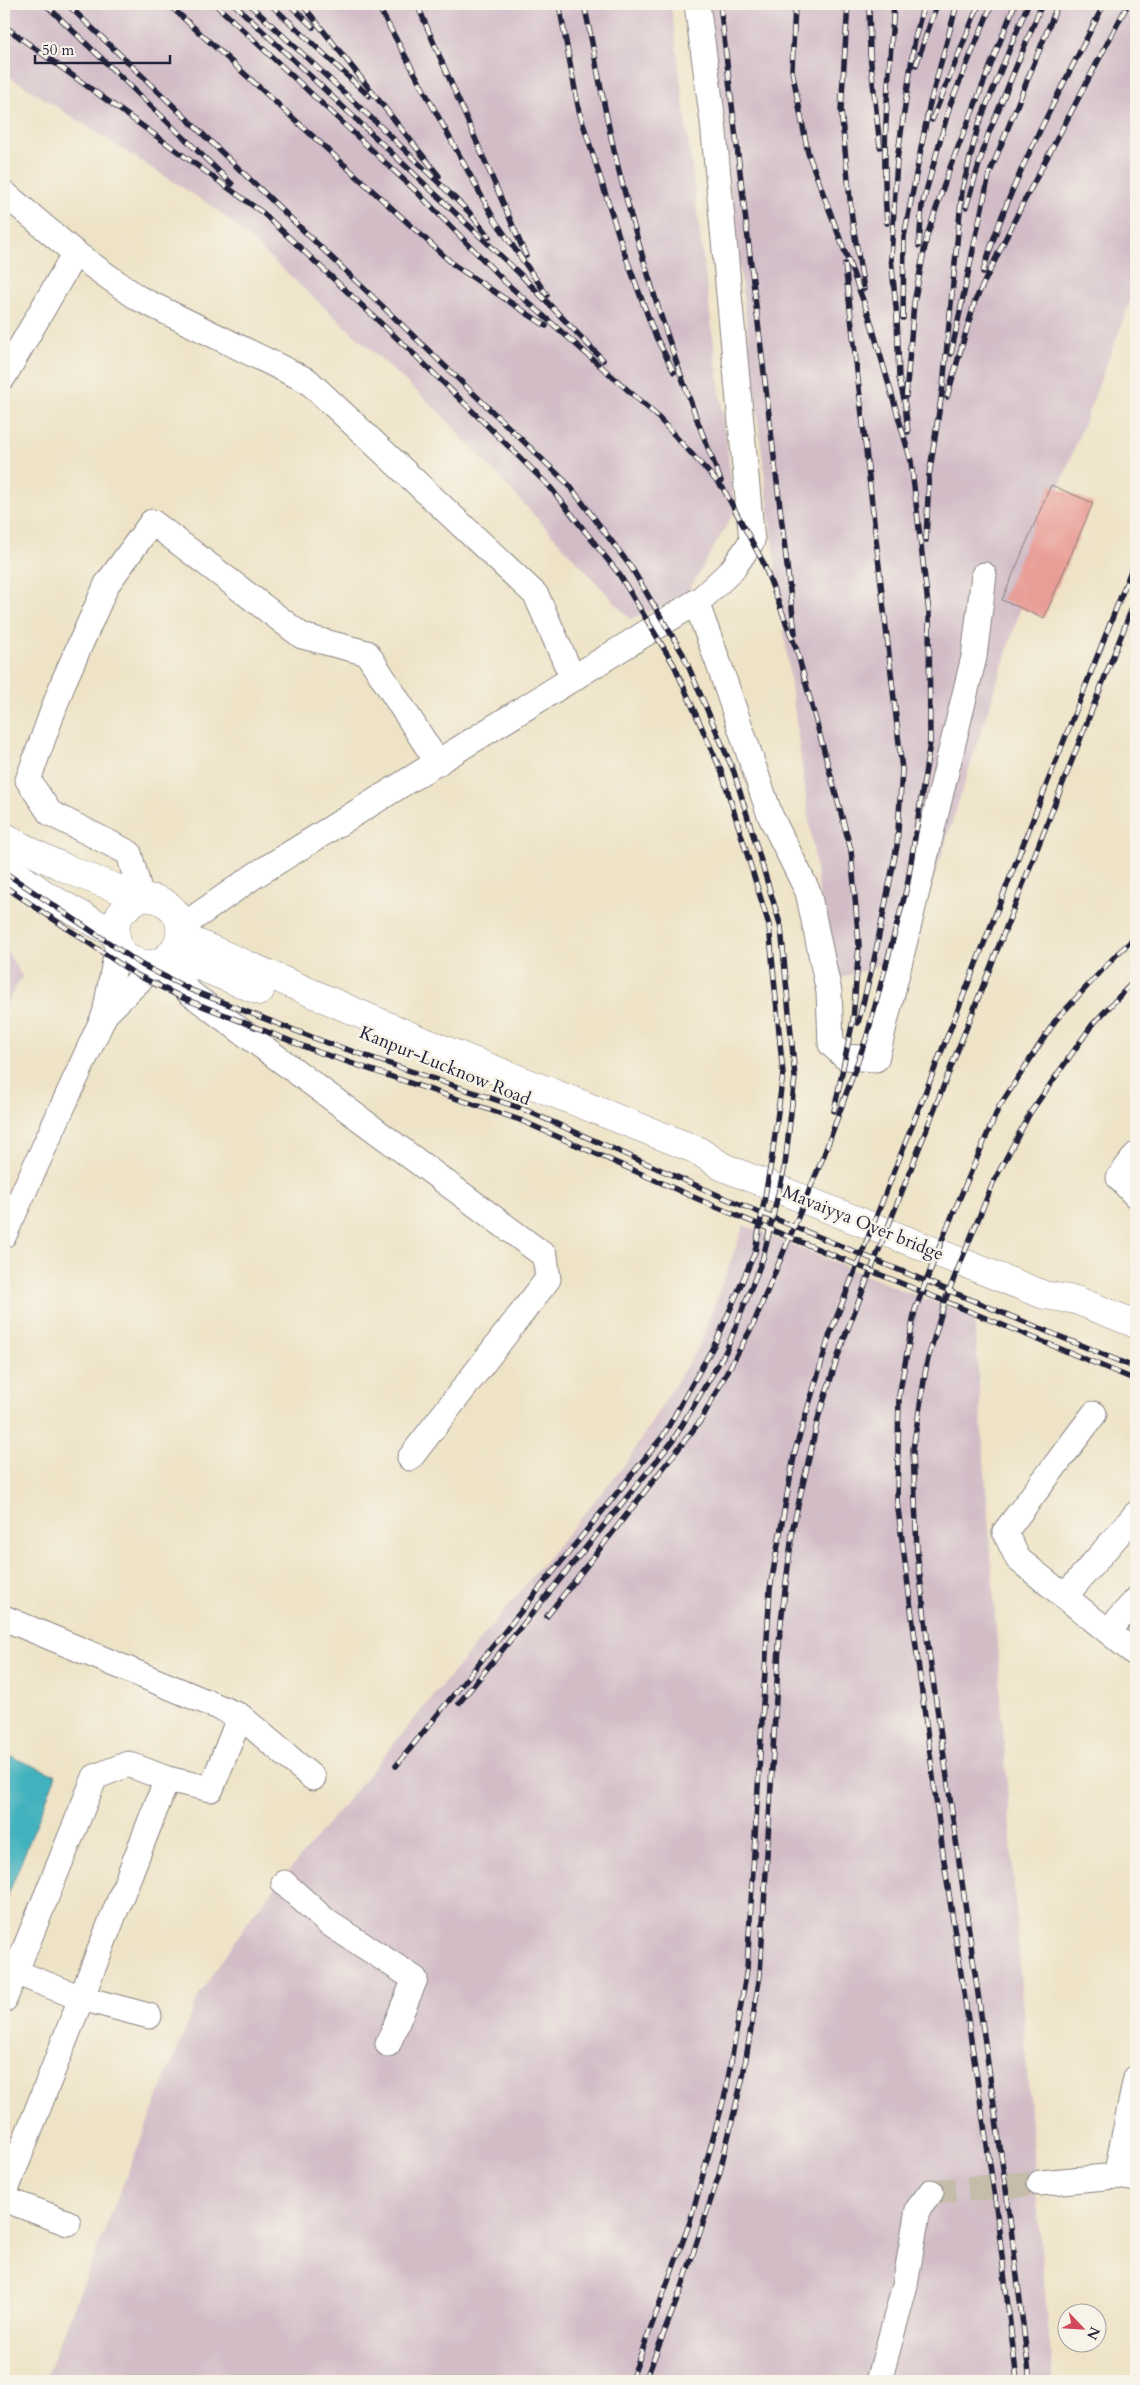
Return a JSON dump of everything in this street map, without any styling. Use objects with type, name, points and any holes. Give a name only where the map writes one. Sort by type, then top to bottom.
[{"type":"main road","name":"Kanpur-Lucknow Road","points":[[4,836],[32,853],[84,878],[141,897],[158,900],[171,938],[211,971],[689,1164],[723,1167],[756,1180]]},
{"type":"main road","name":"Kanpur-Lucknow Road","points":[[4,866],[116,939],[130,959],[138,963],[171,938]]},
{"type":"main road","points":[[116,939],[118,918],[122,911],[141,897]]},
{"type":"main road","name":"Mavaiyya Over bridge","points":[[756,1180],[1044,1295]]},
{"type":"main road","points":[[1044,1295],[1076,1300],[1136,1324]]},
{"type":"main road","points":[[1044,1295],[1067,1314],[1136,1343]]},
{"type":"street","points":[[104,1014],[171,938],[254,876],[696,602],[732,570],[752,541],[713,122],[697,4]]},
{"type":"street","points":[[4,193],[75,253],[138,298],[308,381],[536,595],[573,679]]},
{"type":"street","points":[[4,376],[75,253]]},
{"type":"street","points":[[141,897],[129,853],[50,813],[28,780],[63,683],[107,584],[152,522],[302,636],[367,653],[438,763]]},
{"type":"street","points":[[696,602],[770,815],[808,892],[829,992],[831,1044],[845,1056],[876,1060],[974,656],[984,575]]},
{"type":"street","points":[[171,938],[190,994],[545,1256],[548,1279],[410,1458]]},
{"type":"street","points":[[4,1235],[104,1014],[116,939]]},
{"type":"street","points":[[1136,1155],[1119,1178],[1136,1196]]},
{"type":"street","points":[[1094,1414],[1005,1532],[1018,1559],[1136,1654]]},
{"type":"street","points":[[1065,1596],[1136,1514]]},
{"type":"street","points":[[1108,1632],[1136,1600]]},
{"type":"street","points":[[4,1618],[240,1716],[313,1778]]},
{"type":"street","points":[[4,2000],[95,1777],[128,1764],[167,1778],[211,1789],[240,1716]]},
{"type":"street","points":[[4,2195],[167,1778]]},
{"type":"street","points":[[284,1883],[327,1922],[415,1979],[388,2044]]},
{"type":"street","points":[[15,1972],[81,1998],[148,2016]]},
{"type":"street","points":[[1040,2183],[1126,2178],[1136,2078]]},
{"type":"street","points":[[879,2381],[905,2285],[918,2209],[931,2192]]},
{"type":"street","points":[[4,2200],[68,2223]]},
{"type":"shaded area","points":[[4,4],[671,4],[735,511],[685,597],[630,619],[439,412],[219,211],[4,73]]},
{"type":"shaded area","points":[[708,4],[1136,4],[1136,287],[1060,486],[909,956],[831,981],[781,611]]},
{"type":"shaded area","points":[[4,946],[22,976],[4,1008]]},
{"type":"shaded area","points":[[744,1225],[904,1291],[974,1316],[1034,2169],[1053,2381],[44,2381],[199,1995],[254,1913],[627,1462],[699,1346]]},
{"type":"water","points":[[4,1754],[56,1775],[4,1905]]},
{"type":"building","points":[[1051,485],[1093,503],[1044,618],[1002,600]]},
{"type":"tunnel","points":[[931,2192],[1040,2183]]},
{"type":"railway","points":[[45,4],[232,184]]},
{"type":"railway","points":[[67,4],[569,485],[631,567],[683,654],[734,772],[781,927],[795,1077],[785,1165],[763,1258],[726,1351],[672,1442],[459,1703]]},
{"type":"railway","points":[[168,4],[454,265],[546,326]]},
{"type":"railway","points":[[215,4],[418,193],[505,282],[655,414],[723,488],[763,562],[797,651],[851,850],[859,945],[853,1020],[834,1111]]},
{"type":"railway","points":[[234,4],[519,273],[603,360]]},
{"type":"railway","points":[[249,4],[469,212],[489,237]]},
{"type":"railway","points":[[270,4],[369,96]]},
{"type":"railway","points":[[289,4],[313,27]]},
{"type":"railway","points":[[302,4],[439,176]]},
{"type":"railway","points":[[377,4],[494,219],[547,295]]},
{"type":"railway","points":[[417,4],[526,256]]},
{"type":"railway","points":[[559,4],[579,111],[624,252],[655,335],[674,372]]},
{"type":"railway","points":[[584,4],[614,150],[629,211],[652,289],[678,366],[721,481]]},
{"type":"railway","points":[[720,4],[795,633]]},
{"type":"railway","points":[[547,1616],[701,1420],[753,1325],[824,1155],[867,1036],[907,887],[930,743],[929,613],[911,461],[869,316],[808,153],[792,70],[795,4]]},
{"type":"railway","points":[[848,4],[841,110],[852,219],[864,289]]},
{"type":"railway","points":[[869,4],[870,54],[880,147]]},
{"type":"railway","points":[[887,223],[885,141],[894,4]]},
{"type":"railway","points":[[908,432],[905,404],[899,378],[897,317],[891,258],[897,160],[915,38],[924,4]]},
{"type":"railway","points":[[916,65],[937,4]]},
{"type":"railway","points":[[903,318],[904,237],[929,107],[957,4]]},
{"type":"railway","points":[[932,120],[979,4]]},
{"type":"railway","points":[[919,246],[922,206],[950,105],[992,4]]},
{"type":"railway","points":[[906,396],[914,303],[927,236],[949,170],[1015,4]]},
{"type":"railway","points":[[926,540],[929,476],[943,386],[962,191],[978,126],[1028,4]]},
{"type":"railway","points":[[966,207],[988,135],[1042,4]]},
{"type":"railway","points":[[951,354],[989,175],[1058,4]]},
{"type":"railway","points":[[983,272],[1007,203],[1037,135],[1104,4]]},
{"type":"railway","points":[[947,397],[975,301],[1021,207],[1128,4]]},
{"type":"railway","points":[[4,26],[263,213],[416,356],[550,487],[619,574],[674,665],[722,773],[769,925],[783,1074],[772,1157],[755,1252],[717,1340],[663,1436],[396,1766]]},
{"type":"railway","points":[[845,264],[902,770],[897,846],[874,960],[858,1023]]},
{"type":"railway","points":[[631,2381],[690,2222],[726,2091],[747,1969],[770,1589],[795,1451],[830,1334],[1136,558]]},
{"type":"railway","points":[[645,2381],[682,2287],[719,2175],[743,2076],[760,1975],[780,1630],[793,1527],[819,1415],[843,1341],[1136,598]]},
{"type":"railway","points":[[4,872],[142,965],[191,990],[322,1041],[523,1109],[720,1196],[1136,1368]]},
{"type":"railway","points":[[4,886],[135,974],[185,999],[318,1052],[520,1120],[716,1207],[1136,1380]]},
{"type":"railway","points":[[1017,2381],[995,2198],[944,1861],[897,1501],[899,1396],[915,1310],[946,1230],[999,1107],[1055,1021],[1118,953],[1136,937]]},
{"type":"railway","points":[[1030,2381],[1007,2196],[928,1645],[917,1551],[913,1449],[927,1362],[946,1298],[993,1183],[1030,1113],[1092,1025],[1136,979]]}]
